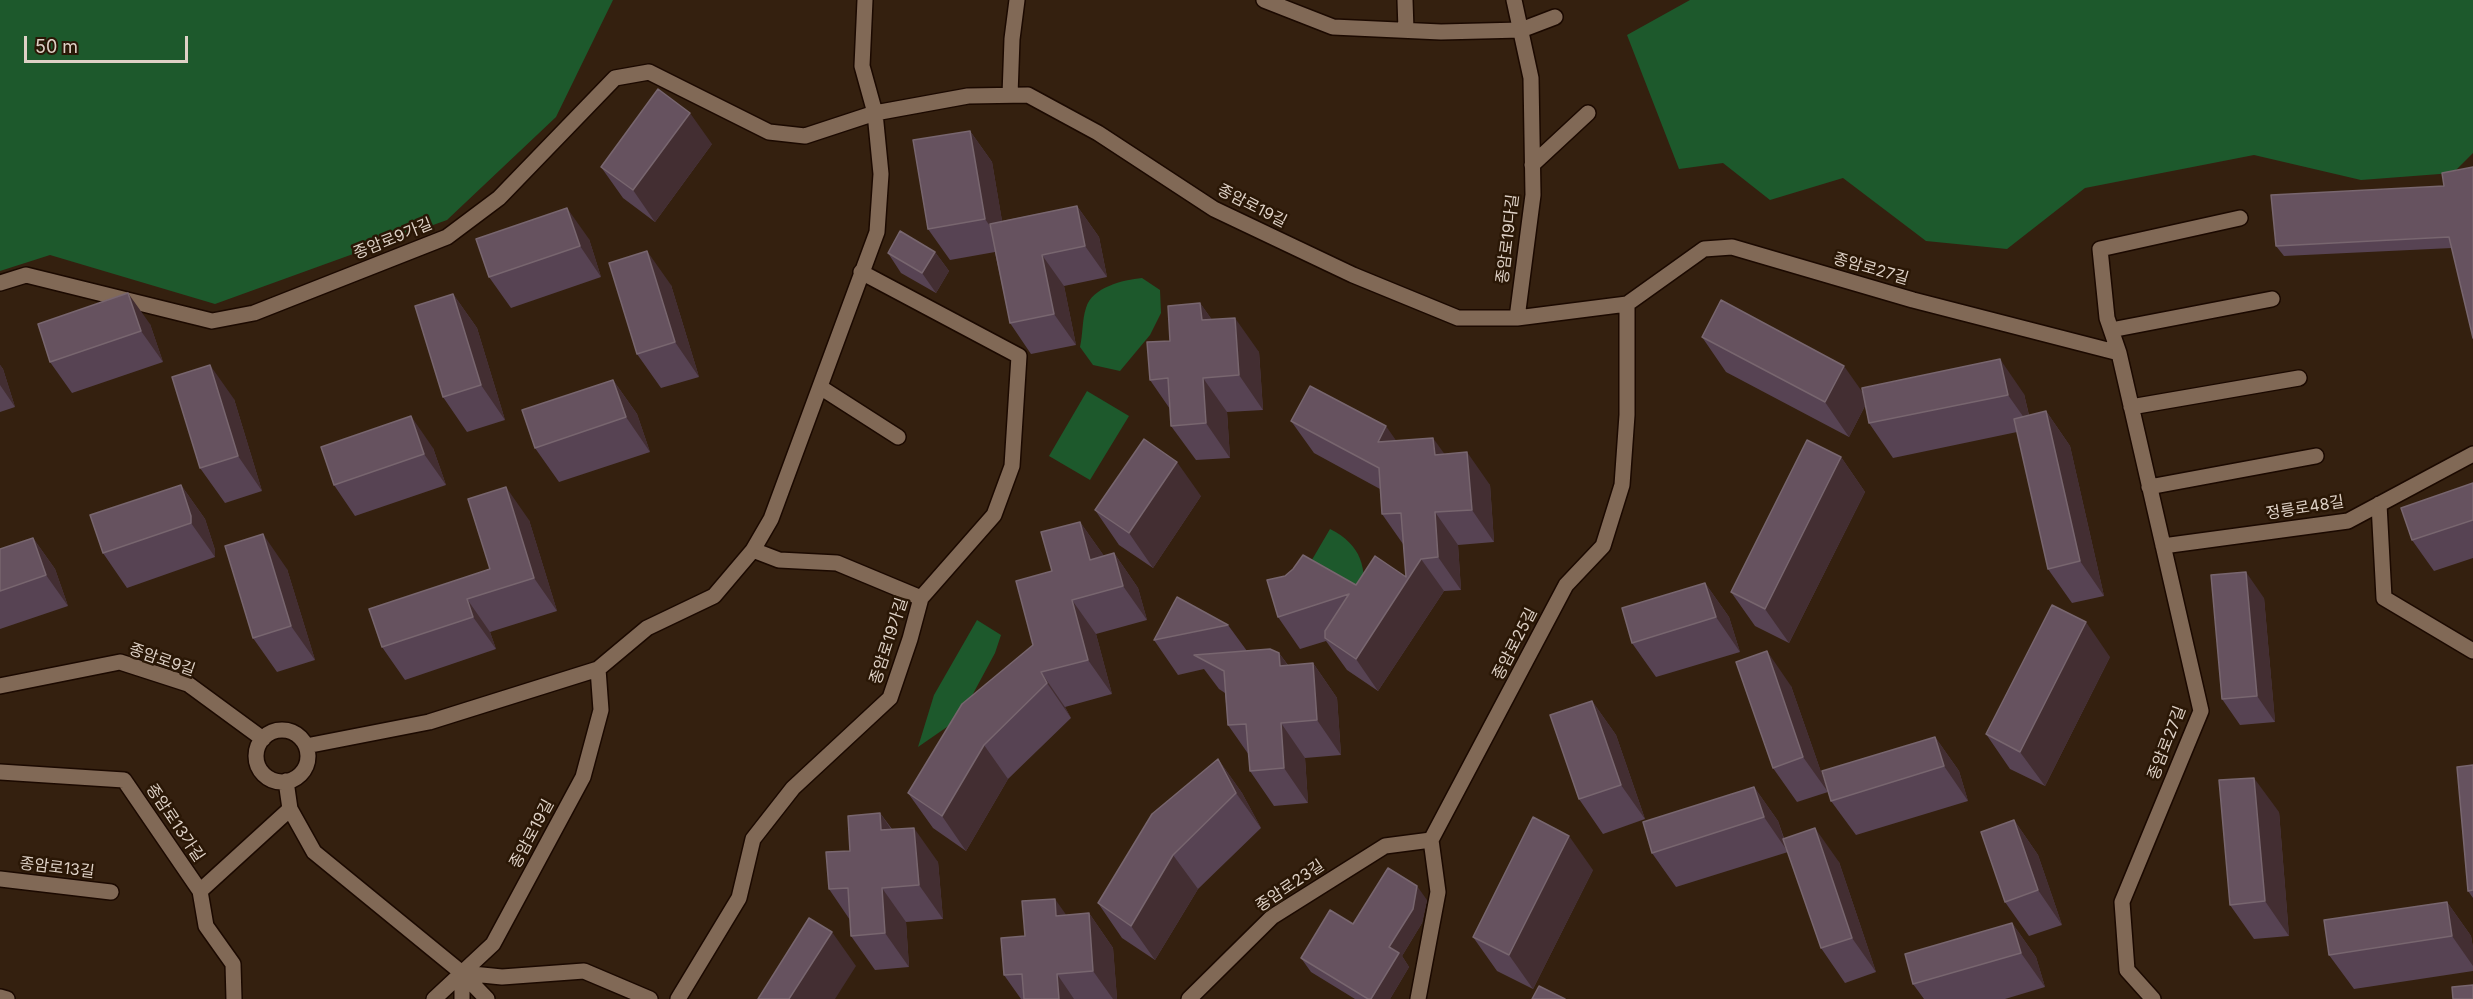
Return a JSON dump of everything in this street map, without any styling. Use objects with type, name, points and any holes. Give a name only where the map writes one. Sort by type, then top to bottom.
[{"type":"street","points":[[306,746],[429,722],[598,669],[647,628],[714,596],[753,550],[771,519],[877,232],[881,174],[875,113],[862,66],[865,0]]},
{"type":"street","points":[[1010,95],[1012,39],[1017,0]]},
{"type":"street","points":[[1264,0],[1333,27],[1406,30],[1521,30],[1555,17]]},
{"type":"street","points":[[1405,0],[1406,30]]},
{"type":"street","name":"종암로19다길","points":[[1514,0],[1531,78],[1533,195],[1517,318]]},
{"type":"street","name":"종암로9가길","points":[[0,283],[26,275],[212,321],[254,313],[447,237],[499,198],[615,78],[649,72],[769,132],[805,136],[875,113]]},
{"type":"street","name":"종암로19길","points":[[875,113],[968,96],[1028,95],[1098,133],[1214,209],[1353,275],[1458,318],[1517,318],[1628,304]]},
{"type":"street","points":[[1532,165],[1588,113]]},
{"type":"street","name":"종암로27길","points":[[2153,999],[2127,970],[2122,902],[2201,711],[2119,353],[2107,318],[2100,249],[2240,218]]},
{"type":"street","name":"종암로27길","points":[[1628,304],[1704,249],[1731,247],[1913,300],[2119,353]]},
{"type":"street","name":"종암로19가길","points":[[678,999],[739,898],[753,839],[793,788],[890,699],[921,598],[994,515],[1012,466],[1019,356],[861,272]]},
{"type":"street","points":[[2111,330],[2272,299]]},
{"type":"street","name":"종암로25길","points":[[1431,840],[1484,744],[1566,585],[1603,546],[1622,485],[1627,416],[1628,304]]},
{"type":"street","points":[[2131,407],[2299,378]]},
{"type":"street","points":[[820,387],[898,437]]},
{"type":"street","name":"정릉로48길","points":[[2163,546],[2348,521],[2473,454]]},
{"type":"street","points":[[2149,487],[2316,456]]},
{"type":"street","points":[[2379,504],[2384,598],[2473,651]]},
{"type":"street","points":[[753,550],[778,561],[837,563],[921,598]]},
{"type":"street","name":"종암로9길","points":[[0,686],[120,662],[188,684],[263,739]]},
{"type":"street","name":"종암로19길","points":[[434,999],[493,944],[583,777],[601,710],[598,669]]},
{"type":"street","points":[[277,730],[294,733],[306,746],[307,761],[298,776],[286,781],[269,778],[262,772],[256,755],[263,739],[277,730]]},
{"type":"street","name":"종암로13가길","points":[[0,772],[124,780],[200,891],[206,926],[233,964],[234,999]]},
{"type":"street","points":[[286,781],[290,809],[314,852],[462,972],[487,999]]},
{"type":"street","points":[[200,891],[290,809]]},
{"type":"street","points":[[1418,999],[1438,892],[1431,840]]},
{"type":"street","name":"종암로23길","points":[[1189,999],[1272,917],[1385,846],[1431,840]]},
{"type":"street","name":"종암로13길","points":[[0,879],[111,892]]},
{"type":"street","points":[[462,972],[502,977],[584,971],[650,999]]},
{"type":"street","points":[[449,999],[462,972]]},
{"type":"street","points":[[462,972],[462,999]]},
{"type":"street","points":[[0,997],[7,999]]},
{"type":"green space","points":[[0,0],[613,0],[556,117],[447,220],[215,304],[50,255],[0,271]]},
{"type":"green space","points":[[1690,0],[2473,0],[2473,153],[2453,173],[2361,180],[2254,155],[2085,188],[2007,249],[1926,241],[1843,178],[1770,200],[1723,163],[1679,169],[1627,35]]},
{"type":"green space","points":[[1142,278],[1160,290],[1161,313],[1150,335],[1120,371],[1093,365],[1080,347],[1089,301],[1109,286]]},
{"type":"green space","points":[[1087,391],[1129,416],[1090,480],[1049,456]]},
{"type":"green space","points":[[1330,529],[1341,535],[1356,550],[1363,568],[1363,602],[1306,570]]},
{"type":"green space","points":[[977,620],[1001,635],[995,653],[960,718],[918,747],[934,695]]},
{"type":"building","points":[[658,89],[690,113],[633,190],[601,167]]},
{"type":"building","points":[[970,131],[985,219],[928,229],[913,140]]},
{"type":"building","points":[[2473,167],[2473,338],[2449,237],[2276,246],[2271,195],[2444,186],[2442,173]]},
{"type":"building","points":[[1077,206],[1085,246],[1042,255],[1054,314],[1010,323],[990,224]]},
{"type":"building","points":[[567,208],[580,246],[489,277],[476,239]]},
{"type":"building","points":[[900,231],[935,252],[922,273],[888,253]]},
{"type":"building","points":[[647,251],[675,342],[637,354],[609,263]]},
{"type":"building","points":[[128,293],[141,331],[50,362],[38,324]]},
{"type":"building","points":[[453,294],[481,385],[443,397],[415,306]]},
{"type":"building","points":[[1721,300],[1844,366],[1825,402],[1702,337]]},
{"type":"building","points":[[1200,303],[1202,320],[1235,318],[1239,375],[1203,378],[1206,423],[1171,426],[1168,378],[1150,380],[1147,342],[1170,341],[1168,306]]},
{"type":"building","points":[[2000,359],[2008,395],[1869,423],[1862,388]]},
{"type":"building","points":[[210,365],[238,456],[200,468],[172,377]]},
{"type":"building","points":[[613,380],[626,417],[535,448],[522,410]]},
{"type":"building","points":[[1310,386],[1386,426],[1378,442],[1433,438],[1435,455],[1467,452],[1472,510],[1435,512],[1438,557],[1421,559],[1356,659],[1325,638],[1325,631],[1349,594],[1278,617],[1267,580],[1285,576],[1303,555],[1356,585],[1375,556],[1406,577],[1401,513],[1382,514],[1379,468],[1291,421]]},
{"type":"building","points":[[2046,411],[2080,561],[2048,569],[2014,419]]},
{"type":"building","points":[[411,416],[424,454],[334,485],[321,447]]},
{"type":"building","points":[[1144,439],[1177,462],[1129,533],[1095,510]]},
{"type":"building","points":[[1807,440],[1841,457],[1765,609],[1731,592]]},
{"type":"building","points":[[2473,483],[2473,520],[2412,540],[2401,508]]},
{"type":"building","points":[[181,485],[191,523],[103,553],[90,515]]},
{"type":"building","points":[[506,487],[534,578],[467,599],[473,617],[382,647],[369,609],[490,569],[468,499]]},
{"type":"building","points":[[1080,522],[1090,560],[1114,553],[1123,586],[1072,600],[1088,660],[1041,672],[1047,683],[984,745],[942,816],[908,793],[962,704],[1033,645],[1016,581],[1052,571],[1041,532]]},
{"type":"building","points":[[263,534],[291,626],[253,638],[225,546]]},
{"type":"building","points":[[33,538],[46,575],[0,591],[0,549]]},
{"type":"building","points":[[2246,572],[2257,696],[2222,699],[2211,575]]},
{"type":"building","points":[[1705,583],[1716,617],[1632,643],[1622,608]]},
{"type":"building","points":[[1177,597],[1228,625],[1154,640]]},
{"type":"building","points":[[2052,605],[2086,622],[2020,752],[1986,734]]},
{"type":"building","points":[[1270,649],[1279,653],[1280,666],[1313,663],[1317,720],[1281,723],[1284,768],[1250,771],[1246,724],[1228,725],[1224,671],[1194,655]]},
{"type":"building","points":[[1767,651],[1803,757],[1773,768],[1736,662]]},
{"type":"building","points":[[1592,701],[1621,785],[1579,799],[1550,715]]},
{"type":"building","points":[[1935,737],[1944,766],[1831,801],[1822,771]]},
{"type":"building","points":[[1218,759],[1236,793],[1173,855],[1131,926],[1098,903],[1152,814]]},
{"type":"building","points":[[2473,765],[2473,890],[2468,891],[2457,767]]},
{"type":"building","points":[[2254,778],[2265,901],[2230,905],[2219,780]]},
{"type":"building","points":[[1754,787],[1764,817],[1652,853],[1643,822]]},
{"type":"building","points":[[880,813],[881,830],[914,828],[919,885],[882,888],[885,933],[851,936],[848,888],[829,889],[826,852],[850,851],[848,816]]},
{"type":"building","points":[[1533,817],[1569,836],[1509,955],[1473,937]]},
{"type":"building","points":[[2014,820],[2038,890],[2005,902],[1981,832]]},
{"type":"building","points":[[1815,828],[1852,938],[1821,948],[1783,839]]},
{"type":"building","points":[[1388,868],[1417,886],[1413,909],[1389,947],[1399,953],[1371,999],[1368,999],[1301,958],[1330,910],[1353,924]]},
{"type":"building","points":[[1055,899],[1056,916],[1089,913],[1093,971],[1057,974],[1059,999],[1024,999],[1022,974],[1004,975],[1001,938],[1025,936],[1022,901]]},
{"type":"building","points":[[2447,902],[2452,936],[2329,955],[2324,920]]},
{"type":"building","points":[[809,918],[832,932],[789,999],[758,999]]},
{"type":"building","points":[[2012,923],[2021,953],[1913,984],[1905,954]]},
{"type":"building","points":[[2473,985],[2473,999],[2453,999],[2452,987]]},
{"type":"building","points":[[1539,986],[1565,999],[1532,999]]}]
